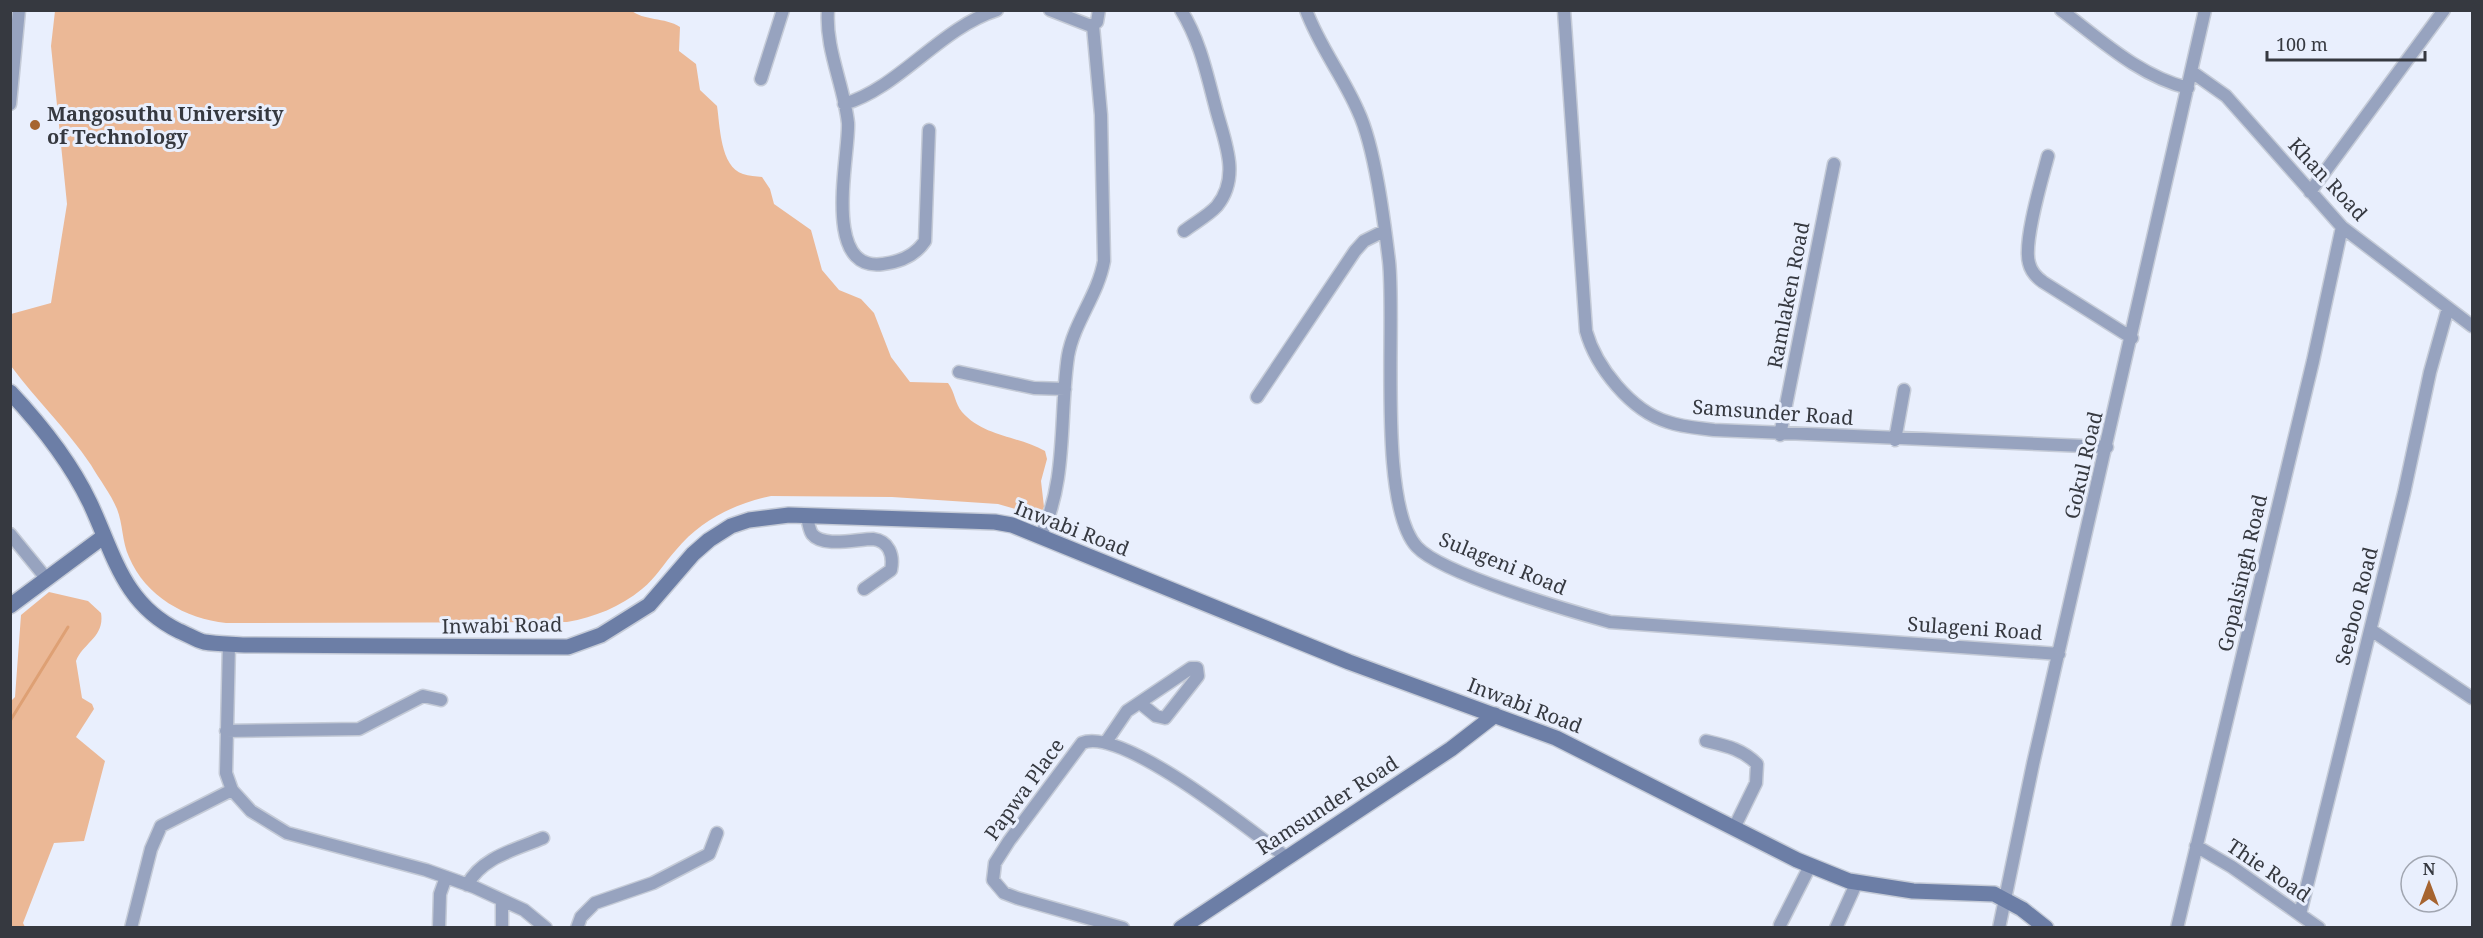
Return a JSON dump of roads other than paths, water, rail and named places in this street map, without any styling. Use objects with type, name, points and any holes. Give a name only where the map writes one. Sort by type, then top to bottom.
[{"type":"street","points":[[10,104],[19,10]]},
{"type":"street","points":[[761,79],[783,10]]},
{"type":"street","points":[[828,10],[828,32],[848,125],[842,173],[843,218],[853,249],[867,262],[878,265],[892,263],[918,251],[925,241],[929,130]]},
{"type":"street","points":[[844,104],[885,82],[968,22],[997,10]]},
{"type":"street","points":[[1050,10],[1093,26]]},
{"type":"street","points":[[1040,537],[1048,521],[1057,479],[1065,389],[1072,342],[1101,278],[1104,261],[1101,115],[1093,26],[1097,22],[1099,10]]},
{"type":"street","points":[[1181,10],[1204,58],[1218,117],[1229,147],[1230,165],[1224,193],[1217,206],[1184,231]]},
{"type":"street","name":"Sulageni Road","points":[[1306,10],[1312,26],[1350,93],[1365,130],[1389,263],[1390,396],[1398,496],[1403,521],[1415,546],[1428,556],[1484,580],[1610,622],[2059,654]]},
{"type":"street","name":"Samsunder Road","points":[[1564,10],[1576,157],[1577,216],[1586,331],[1591,350],[1617,386],[1645,409],[1667,422],[1714,430],[1895,440],[2107,447]]},
{"type":"street","points":[[2061,10],[2142,70],[2162,81],[2188,88]]},
{"type":"street","name":"Gokul Road","points":[[1999,927],[2205,10]]},
{"type":"street","points":[[2310,192],[2444,10]]},
{"type":"street","name":"Khan Road","points":[[2192,72],[2226,96],[2342,227],[2472,326]]},
{"type":"street","points":[[2048,156],[2035,208],[2027,255],[2031,270],[2043,282],[2132,338]]},
{"type":"street","name":"Ramlaken Road","points":[[1780,435],[1834,164]]},
{"type":"street","name":"Gopalsingh Road","points":[[2177,927],[2313,361],[2342,227]]},
{"type":"street","points":[[1257,398],[1355,251],[1364,241],[1384,231]]},
{"type":"street","name":"Seeboo Road","points":[[2300,914],[2371,630],[2430,372],[2448,308]]},
{"type":"street","points":[[959,372],[1034,388],[1065,389]]},
{"type":"street","points":[[1895,440],[1904,390]]},
{"type":"street","name":"Inwabi Road","points":[[10,392],[54,442],[71,469],[90,504],[122,576],[140,604],[169,626],[204,641],[229,644],[568,646],[601,635],[649,605],[693,554],[731,526],[768,516],[995,522],[1040,537],[1348,662],[1556,738],[1810,866],[1856,884],[1934,893],[1979,892],[2005,899],[2046,927]]},
{"type":"street","points":[[807,516],[811,532],[822,539],[873,539],[880,540],[888,547],[892,562],[891,570],[864,589]]},
{"type":"street","points":[[10,534],[46,578]]},
{"type":"street","points":[[10,606],[103,537]]},
{"type":"street","points":[[2371,630],[2472,698]]},
{"type":"street","points":[[229,644],[226,773],[232,790],[251,811],[287,833],[467,885],[524,910],[546,927]]},
{"type":"street","points":[[1140,703],[1156,716],[1165,717],[1172,712],[1198,676],[1197,668],[1191,668],[1127,711],[1106,742],[1172,773],[1286,857]]},
{"type":"street","points":[[226,731],[359,729],[423,696],[441,700]]},
{"type":"street","name":"Ramsunder Road","points":[[1181,927],[1451,749],[1495,715]]},
{"type":"street","name":"Papwa Place","points":[[1106,742],[1090,740],[1076,748],[1000,855],[993,871],[993,880],[1004,893],[1017,898],[1123,927]]},
{"type":"street","points":[[1706,741],[1736,748],[1746,753],[1757,764],[1756,783],[1734,828]]},
{"type":"street","points":[[131,927],[151,849],[161,826],[232,790]]},
{"type":"street","points":[[577,927],[586,910],[602,899],[652,883],[709,854],[717,833]]},
{"type":"street","points":[[467,885],[473,874],[490,860],[543,838]]},
{"type":"street","name":"Thie Road","points":[[2196,846],[2232,867],[2319,927]]},
{"type":"street","points":[[1780,926],[1810,866]]},
{"type":"street","points":[[439,927],[440,894],[446,878]]},
{"type":"street","points":[[1836,927],[1856,884]]},
{"type":"street","points":[[502,901],[502,927]]},
{"type":"waterway","points":[[10,721],[68,627]]},
{"type":"place","name":"Mangosuthu University of Technology","points":[[35,125]]}]
